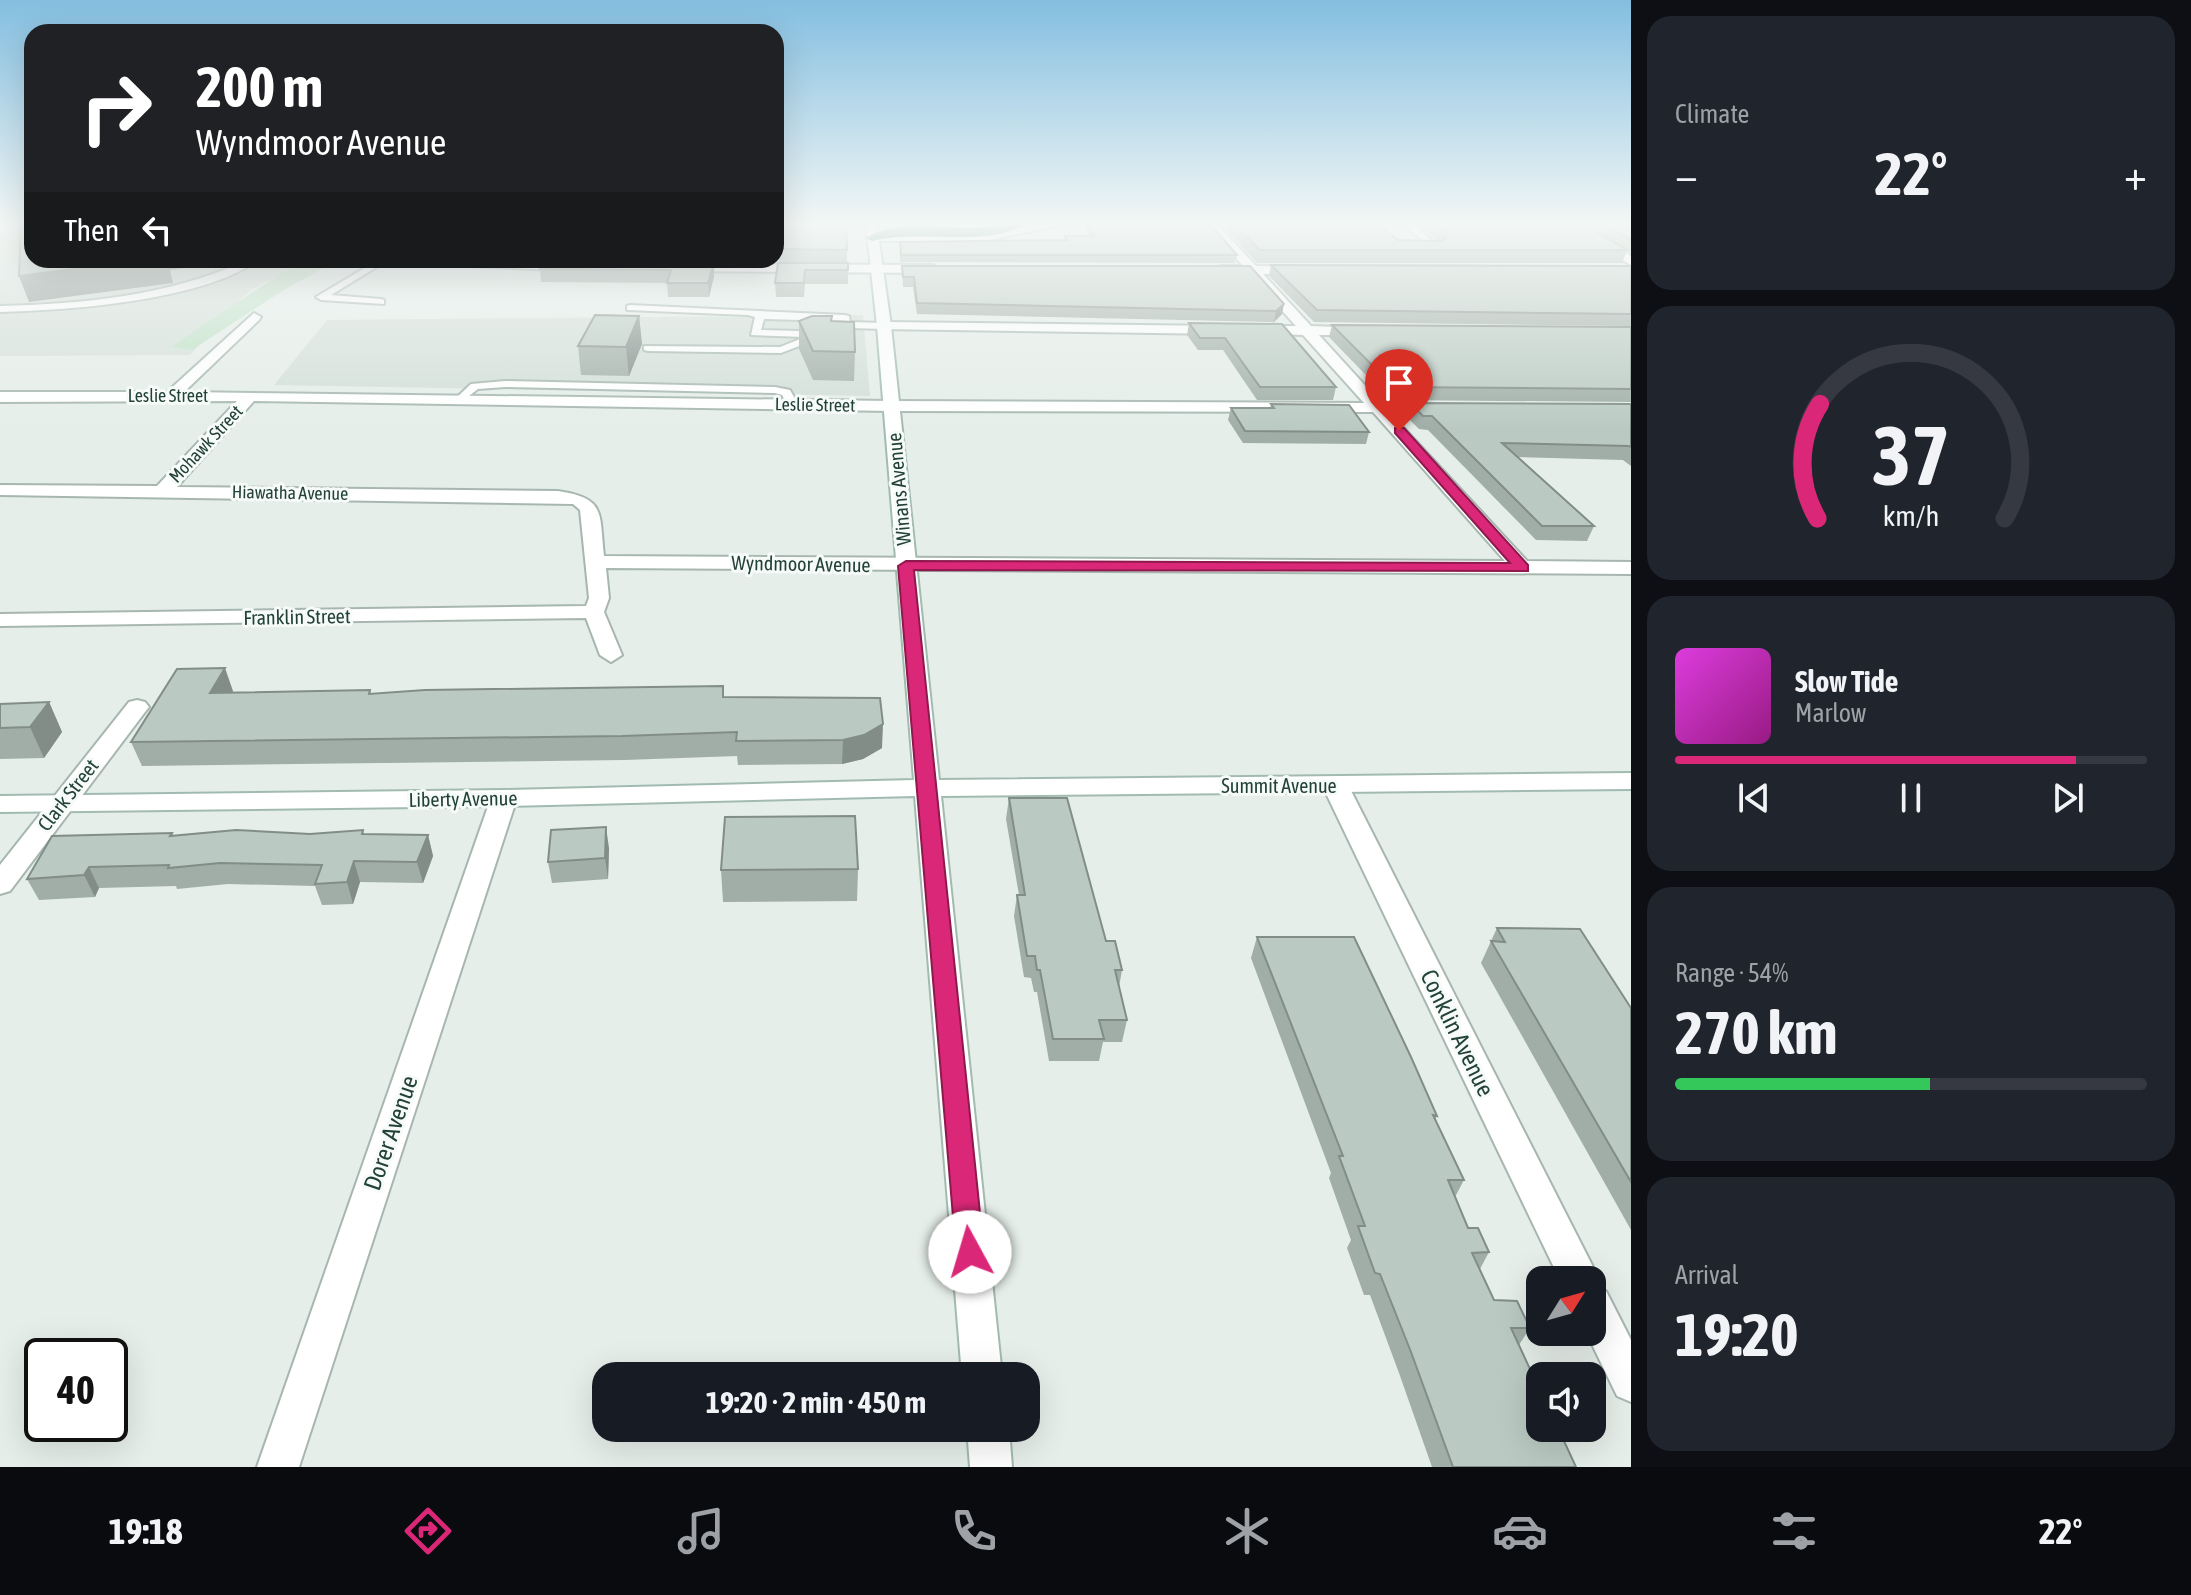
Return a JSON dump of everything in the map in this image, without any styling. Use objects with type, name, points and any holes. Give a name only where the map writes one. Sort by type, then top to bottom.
[{"type":"street","name":"Winans Avenue","points":[[880,292],[981,1362]]},
{"type":"street","points":[[1272,292],[1522,568]]},
{"type":"street","points":[[171,396],[254,317]]},
{"type":"street","points":[[884,326],[1231,330]]},
{"type":"street","points":[[1247,330],[1370,331]]},
{"type":"street","name":"Leslie Street","points":[[0,397],[250,396],[891,406],[1458,408]]},
{"type":"street","name":"Mohawk Street","points":[[162,492],[250,396]]},
{"type":"street","name":"Hiawatha Avenue","points":[[0,490],[558,496],[579,499],[589,509],[595,562]]},
{"type":"street","points":[[595,562],[599,598],[594,612],[611,655]]},
{"type":"street","name":"Wyndmoor Avenue","points":[[595,562],[1631,568]]},
{"type":"street","name":"Franklin Street","points":[[0,620],[594,612]]},
{"type":"street","name":"Clark Street","points":[[0,884],[137,707]]},
{"type":"street","name":"Summit Avenue","points":[[926,788],[1631,781]]},
{"type":"street","name":"Conklin Avenue","points":[[1335,785],[1573,1266]]},
{"type":"street","name":"Liberty Avenue","points":[[0,804],[504,798],[926,788]]},
{"type":"street","name":"Dorer Avenue","points":[[278,1467],[504,798]]},
{"type":"street","points":[[1606,1332],[1631,1382]]},
{"type":"street","points":[[989,1442],[991,1467]]},
{"type":"lane","points":[[0,309],[45,309],[157,292]]},
{"type":"lane","points":[[329,292],[321,297],[381,302]]},
{"type":"lane","points":[[630,308],[845,318],[844,335],[755,333],[760,316]]},
{"type":"lane","points":[[845,325],[884,326]]},
{"type":"lane","points":[[648,348],[781,350],[819,335]]},
{"type":"shaded area","points":[[0,292],[248,292],[190,355],[0,356]]},
{"type":"shaded area","points":[[863,315],[870,396],[274,385],[327,320]]},
{"type":"green space","points":[[252,292],[280,292],[192,350],[171,347]]},
{"type":"building","points":[[916,292],[1274,292],[1284,304],[1276,311],[917,303]]},
{"type":"building","points":[[1299,292],[1631,292],[1631,314],[1317,310]]},
{"type":"building","points":[[595,315],[639,316],[626,347],[578,346]]},
{"type":"building","points":[[812,316],[832,316],[831,321],[854,322],[855,352],[813,351],[799,321]]},
{"type":"building","points":[[1189,323],[1282,324],[1336,387],[1260,387],[1225,338],[1200,338]]},
{"type":"building","points":[[1332,325],[1631,327],[1631,389],[1394,387]]},
{"type":"building","points":[[1410,403],[1631,404],[1631,447],[1502,443],[1594,526],[1542,526],[1432,416],[1423,416]]},
{"type":"building","points":[[1271,404],[1349,405],[1369,432],[1245,431],[1231,408],[1274,408]]},
{"type":"building","points":[[225,668],[210,693],[370,690],[369,694],[425,690],[723,686],[723,697],[880,698],[883,724],[864,735],[843,740],[736,741],[737,732],[131,742],[177,669]]},
{"type":"building","points":[[49,702],[30,727],[0,728],[0,704]]},
{"type":"building","points":[[1009,798],[1067,798],[1106,941],[1115,941],[1122,970],[1115,970],[1127,1020],[1099,1020],[1104,1039],[1053,1039],[1040,970],[1037,970],[1035,956],[1027,956],[1017,895],[1025,895]]},
{"type":"building","points":[[855,816],[858,869],[721,870],[725,817]]},
{"type":"building","points":[[606,827],[605,858],[548,862],[551,830]]},
{"type":"building","points":[[236,830],[310,834],[363,830],[362,834],[428,835],[417,862],[354,861],[347,882],[315,884],[322,865],[220,863],[168,868],[169,865],[89,867],[84,875],[27,879],[52,836],[172,833],[170,836]]},
{"type":"building","points":[[1497,928],[1580,929],[1631,1008],[1631,1182],[1491,941],[1505,942]]},
{"type":"building","points":[[1257,937],[1354,937],[1411,1057],[1437,1116],[1433,1115],[1464,1180],[1448,1180],[1468,1228],[1478,1228],[1489,1252],[1472,1253],[1494,1300],[1517,1301],[1526,1320],[1526,1328],[1511,1328],[1527,1362],[1526,1442],[1564,1442],[1576,1467],[1453,1467],[1411,1352],[1380,1274],[1375,1273],[1358,1226],[1365,1226],[1339,1156],[1343,1156]]},
{"type":"route","points":[[970,1252],[906,566],[1522,568],[1399,431]]}]
